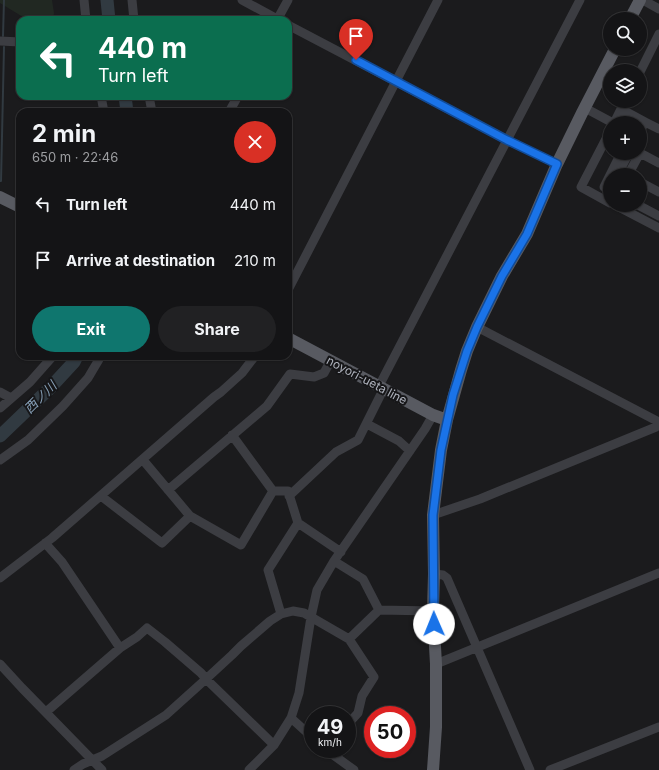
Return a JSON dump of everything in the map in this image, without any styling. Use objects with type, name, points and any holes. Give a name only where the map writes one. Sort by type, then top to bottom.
[{"type":"main road","points":[[634,12],[641,0]]},
{"type":"main road","points":[[433,770],[436,727],[436,664],[433,515],[441,450],[447,420],[460,370],[477,327],[502,276],[527,234],[557,164],[611,56]]},
{"type":"main road","points":[[0,197],[16,205]]},
{"type":"main road","name":"noyori-ueta line","points":[[292,340],[433,415],[447,420]]},
{"type":"street","points":[[84,0],[86,16]]},
{"type":"street","points":[[132,0],[134,16]]},
{"type":"street","points":[[242,0],[271,16]]},
{"type":"street","points":[[280,16],[288,0]]},
{"type":"street","points":[[292,282],[438,0]]},
{"type":"street","points":[[289,496],[336,452],[358,440],[367,424],[382,387],[507,140],[580,0]]},
{"type":"street","points":[[641,0],[659,9]]},
{"type":"street","points":[[292,26],[507,140],[557,164]]},
{"type":"street","points":[[644,64],[659,34]]},
{"type":"street","points":[[0,41],[16,42]]},
{"type":"street","points":[[585,108],[603,118]]},
{"type":"street","points":[[627,108],[637,116]]},
{"type":"street","points":[[647,123],[658,126]]},
{"type":"street","points":[[603,145],[581,187],[603,195]]},
{"type":"street","points":[[647,157],[659,163]]},
{"type":"street","points":[[647,186],[659,192]]},
{"type":"street","points":[[647,210],[659,216]]},
{"type":"street","points":[[628,212],[659,228]]},
{"type":"street","points":[[433,515],[480,499],[656,427],[659,422],[477,327]]},
{"type":"street","points":[[0,408],[30,382],[49,360]]},
{"type":"street","points":[[0,460],[28,440],[63,406],[88,378],[99,360]]},
{"type":"street","points":[[0,578],[45,543],[143,460],[242,373],[251,360]]},
{"type":"street","points":[[168,490],[267,406],[290,374],[314,377],[324,373],[331,360]]},
{"type":"street","points":[[0,392],[11,398]]},
{"type":"street","points":[[249,770],[274,745],[291,718],[299,693],[311,617],[317,590],[334,561],[410,452],[433,415]]},
{"type":"street","points":[[367,424],[399,441],[410,452]]},
{"type":"street","points":[[232,436],[273,491]]},
{"type":"street","points":[[143,460],[190,516],[241,545],[273,491]]},
{"type":"street","points":[[273,491],[288,491],[298,523],[341,552]]},
{"type":"street","points":[[101,496],[162,543],[190,516]]},
{"type":"street","points":[[281,614],[268,570],[298,523]]},
{"type":"street","points":[[45,543],[62,562],[120,648]]},
{"type":"street","points":[[334,561],[364,579],[379,610]]},
{"type":"street","points":[[436,664],[659,573]]},
{"type":"street","points":[[434,574],[443,575],[448,578],[530,770]]},
{"type":"street","points":[[349,639],[379,610],[434,610]]},
{"type":"street","points":[[74,770],[82,764],[102,756],[166,715],[270,621],[281,614],[293,611],[304,613],[349,639],[374,677],[362,696],[358,713],[356,715]]},
{"type":"street","points":[[46,712],[120,648],[137,637],[147,628],[201,673],[274,745]]},
{"type":"street","points":[[0,664],[102,770]]},
{"type":"street","points":[[291,718],[304,730]]},
{"type":"street","points":[[550,770],[659,727]]},
{"type":"street","points":[[337,758],[351,769]]},
{"type":"shaded area","points":[[0,0],[52,0],[54,16],[21,16],[0,3]]},
{"type":"waterway","points":[[3,36],[4,0]]},
{"type":"waterway","name":"西ノ川","points":[[107,0],[109,16]]},
{"type":"waterway","points":[[0,181],[4,47]]},
{"type":"waterway","name":"西ノ川","points":[[126,100],[126,108]]},
{"type":"waterway","name":"西ノ川","points":[[0,436],[50,388],[75,360]]},
{"type":"route","points":[[356,60],[507,140],[557,164],[527,234],[502,276],[477,327],[460,370],[453,395],[441,450],[433,515],[434,624]]}]
